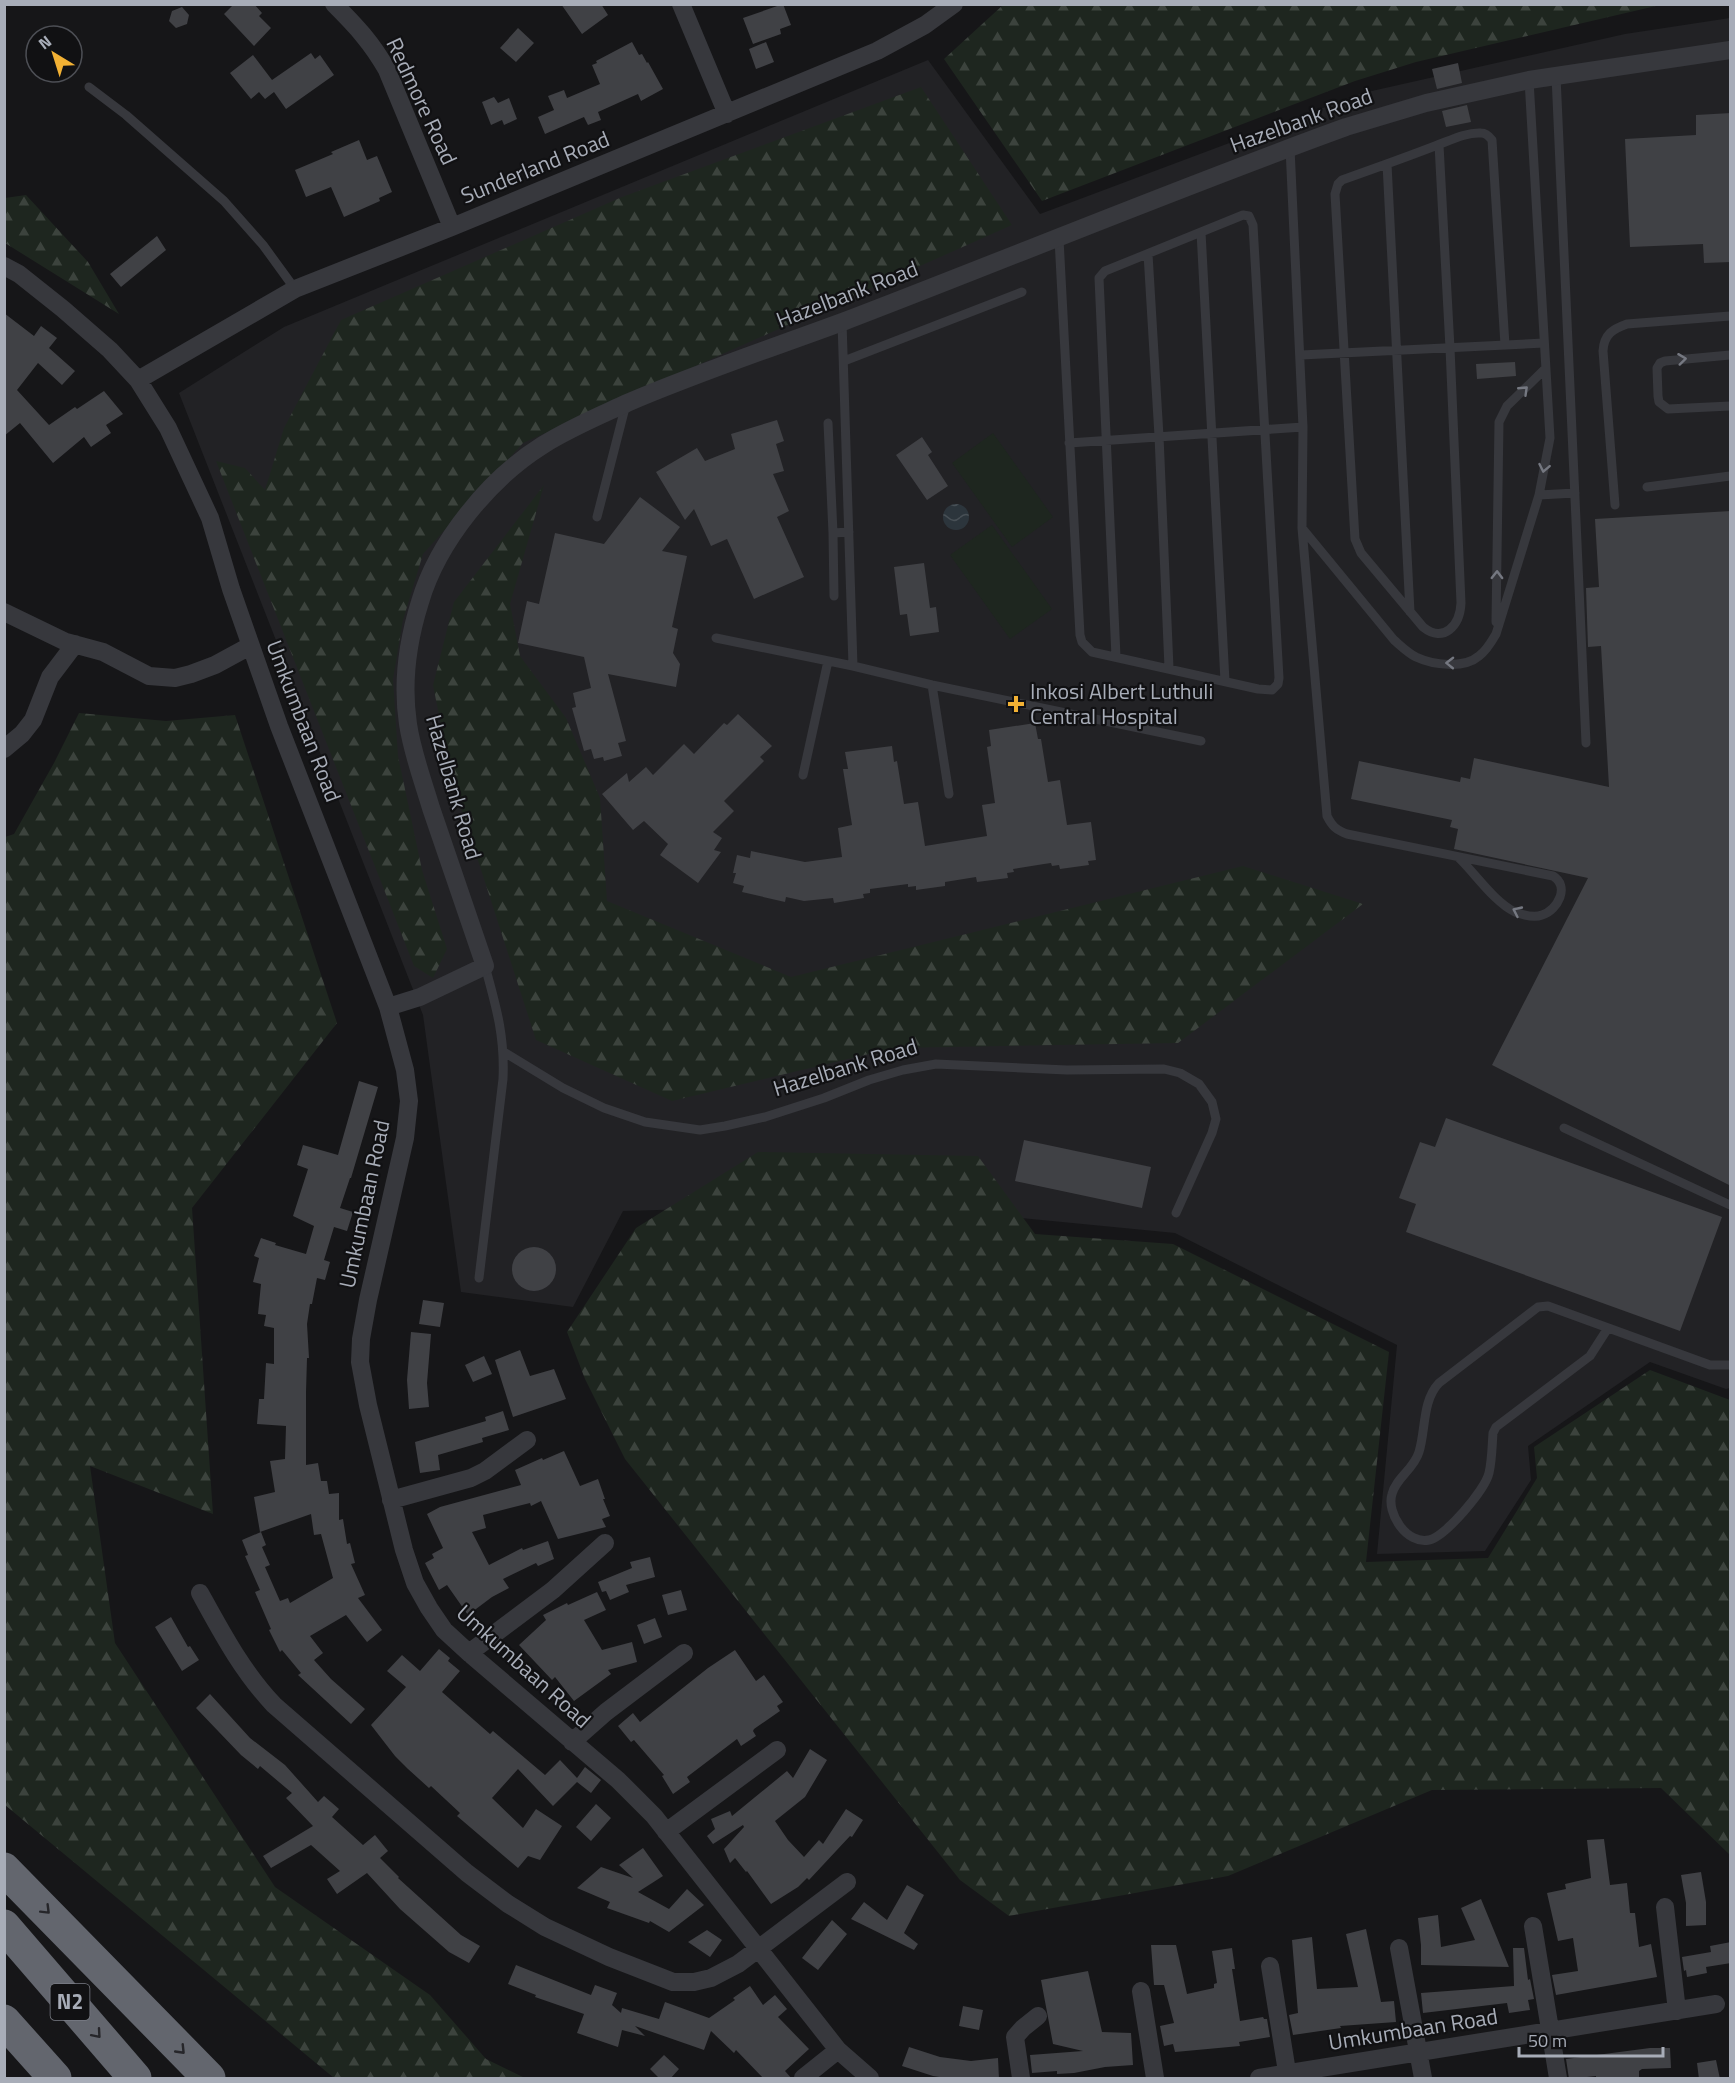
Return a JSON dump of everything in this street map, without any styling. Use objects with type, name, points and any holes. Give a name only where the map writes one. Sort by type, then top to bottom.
[{"type":"highway","points":[[4,1869],[209,2079]]},
{"type":"highway","name":"N2","points":[[4,1926],[135,2079]]},
{"type":"highway","points":[[4,2021],[55,2079]]},
{"type":"highway","points":[[4,2047],[27,2079]]},
{"type":"street","name":"Redmore Road","points":[[334,4],[375,48],[387,70],[452,228]]},
{"type":"street","points":[[681,4],[727,114]]},
{"type":"street","name":"Sunderland Road","points":[[138,380],[295,289],[452,228],[877,51],[925,25],[954,4]]},
{"type":"street","name":"Hazelbank Road","points":[[485,966],[420,771],[408,725],[406,692],[410,644],[420,601],[432,570],[450,538],[475,506],[506,473],[541,446],[585,421],[670,385],[843,322],[1346,127],[1426,103],[1529,80],[1731,50]]},
{"type":"street","name":"Umkumbaan Road","points":[[4,266],[20,274],[110,350],[138,380],[168,428],[210,518],[250,646],[279,726],[388,1007],[405,1070],[409,1101],[405,1138],[368,1300],[361,1339],[360,1362],[391,1500],[404,1550],[416,1583],[444,1630],[618,1780],[654,1816],[838,2050],[870,2079]]},
{"type":"street","points":[[4,612],[66,642],[103,652],[149,676],[162,678],[175,678],[215,665],[250,646]]},
{"type":"street","points":[[4,750],[22,734],[33,720],[50,677],[75,644]]},
{"type":"street","points":[[388,1007],[420,997],[485,966]]},
{"type":"street","points":[[391,1500],[471,1478],[527,1440]]},
{"type":"street","points":[[469,1653],[553,1590],[605,1543]]},
{"type":"street","points":[[200,1593],[235,1657],[254,1684],[274,1705],[467,1873],[508,1904],[545,1927],[609,1957],[673,1982],[694,1982],[711,1978],[738,1964],[847,1882]]},
{"type":"street","points":[[572,1742],[606,1712],[684,1653]]},
{"type":"street","points":[[666,1832],[777,1750]]},
{"type":"street","points":[[1665,1907],[1677,2011]]},
{"type":"street","points":[[1533,1926],[1558,2079]]},
{"type":"street","points":[[1399,1948],[1423,2079]]},
{"type":"street","points":[[1270,1966],[1287,2076]]},
{"type":"street","points":[[1141,1991],[1155,2079]]},
{"type":"street","name":"Umkumbaan Road","points":[[1259,2079],[1716,2004]]},
{"type":"street","points":[[1021,2079],[1016,2037],[1038,2016]]},
{"type":"street","points":[[803,2079],[838,2050]]},
{"type":"lane","points":[[1556,76],[1586,743]]},
{"type":"lane","points":[[1302,528],[1394,640],[1416,657],[1429,662],[1455,664],[1472,661],[1479,657],[1496,634],[1539,495],[1550,438],[1529,80]]},
{"type":"lane","points":[[89,87],[126,115],[224,201],[263,245],[295,289]]},
{"type":"lane","points":[[1438,145],[1450,348],[1461,613],[1452,628],[1444,633],[1436,634],[1422,627],[1361,554],[1355,539],[1335,194],[1338,184],[1342,180],[1438,145],[1479,132],[1485,133],[1492,140],[1505,345]]},
{"type":"lane","points":[[1290,148],[1301,355],[1302,528],[1327,816],[1332,826],[1339,831],[1553,876],[1560,880],[1562,892],[1551,910],[1542,915],[1532,916],[1512,910],[1492,894],[1458,857]]},
{"type":"lane","points":[[1387,164],[1410,612]]},
{"type":"lane","points":[[1059,238],[1082,642],[1092,652],[1269,690],[1278,684],[1279,678],[1252,219],[1250,216],[1243,215],[1105,271],[1099,278],[1116,657]]},
{"type":"lane","points":[[1201,232],[1225,681]]},
{"type":"lane","points":[[1148,254],[1160,436],[1169,668]]},
{"type":"lane","points":[[844,361],[1022,292]]},
{"type":"lane","points":[[1614,505],[1603,351],[1607,335],[1612,330],[1627,324],[1731,316]]},
{"type":"lane","points":[[843,322],[853,666]]},
{"type":"lane","points":[[1301,355],[1544,343]]},
{"type":"lane","points":[[1731,355],[1665,361],[1657,368],[1658,396],[1663,407],[1668,409],[1731,406]]},
{"type":"lane","points":[[1496,634],[1499,422],[1507,406],[1546,368]]},
{"type":"lane","points":[[597,518],[626,404]]},
{"type":"lane","points":[[828,423],[834,596]]},
{"type":"lane","points":[[1069,443],[1303,427]]},
{"type":"lane","points":[[1647,488],[1731,476]]},
{"type":"lane","points":[[1539,495],[1575,493]]},
{"type":"lane","points":[[833,533],[849,532]]},
{"type":"lane","points":[[716,639],[1201,741]]},
{"type":"lane","points":[[803,775],[828,661]]},
{"type":"lane","points":[[932,685],[949,794]]},
{"type":"lane","name":"Hazelbank Road","points":[[485,966],[498,1013],[504,1052],[563,1088],[604,1108],[645,1122],[700,1130],[726,1126],[765,1117],[824,1098],[869,1080],[903,1070],[936,1064],[1067,1070],[1164,1069],[1180,1072],[1199,1084],[1212,1101],[1216,1119],[1212,1133],[1176,1213]]},
{"type":"lane","points":[[479,1278],[503,1079],[504,1052]]},
{"type":"lane","points":[[1564,1128],[1728,1203],[1731,1214]]},
{"type":"lane","points":[[1608,1329],[1590,1356],[1497,1426],[1493,1432],[1489,1474],[1485,1483],[1451,1524],[1429,1540],[1413,1538],[1395,1519],[1391,1511],[1392,1494],[1395,1486],[1418,1454],[1432,1391],[1439,1383],[1543,1306],[1548,1305],[1710,1365],[1731,1365]]},
{"type":"shaded area","name":"Inkosi Albert Luthuli Central Hospital","points":[[1730,18],[1730,1388],[1726,1389],[1650,1362],[1528,1446],[1531,1480],[1485,1551],[1377,1554],[1397,1345],[1175,1233],[876,1204],[623,1211],[573,1307],[461,1292],[423,1015],[179,393],[284,327],[928,60],[1040,214],[1363,93],[1625,34]]},
{"type":"green space","points":[[1003,5],[1660,5],[1416,62],[1355,81],[1042,201],[944,59]]},
{"type":"green space","points":[[921,87],[1012,225],[523,443],[423,554],[403,620],[393,679],[398,756],[422,870],[447,949],[433,978],[414,966],[216,461],[245,468],[265,490],[284,428],[341,320],[622,197]]},
{"type":"green space","points":[[26,195],[88,262],[119,314],[5,243],[5,198]]},
{"type":"green space","points":[[993,433],[1053,517],[1012,547],[952,463]]},
{"type":"green space","points":[[544,485],[510,604],[520,656],[566,718],[600,798],[607,901],[791,977],[1243,866],[1363,904],[1178,1043],[894,1048],[672,1101],[536,1040],[452,780],[433,685],[454,602]]},
{"type":"green space","points":[[992,525],[1052,609],[1010,639],[950,555]]},
{"type":"green space","points":[[79,713],[166,721],[235,715],[337,1023],[192,1208],[213,1514],[90,1466],[115,1643],[275,1887],[430,1995],[486,2059],[525,2078],[334,2078],[5,1805],[5,837],[14,834]]},
{"type":"green space","points":[[758,1152],[978,1156],[1035,1234],[1173,1244],[1389,1352],[1366,1562],[1488,1558],[1537,1478],[1534,1447],[1650,1370],[1730,1400],[1730,1855],[1661,1788],[1432,1790],[1228,1876],[1009,1916],[960,1880],[625,1459],[585,1379],[567,1332],[636,1228]]},
{"type":"water","points":[[956,504],[965,508],[969,517],[965,526],[956,530],[947,526],[943,517],[947,508]]},
{"type":"building","points":[[234,4],[254,4],[262,13],[259,16],[271,28],[254,46],[224,14]]},
{"type":"building","points":[[561,4],[601,4],[608,15],[582,34]]},
{"type":"building","points":[[783,4],[791,25],[780,29],[781,34],[753,44],[743,18]]},
{"type":"building","points":[[182,7],[189,15],[187,24],[176,28],[169,21],[172,11]]},
{"type":"building","points":[[518,28],[534,43],[516,62],[500,48]]},
{"type":"building","points":[[632,42],[639,55],[642,54],[648,62],[663,89],[641,101],[638,94],[598,112],[601,120],[588,125],[584,117],[545,134],[538,117],[554,110],[548,96],[564,90],[567,98],[600,84],[592,65]]},
{"type":"building","points":[[766,42],[774,62],[756,69],[749,49]]},
{"type":"building","points":[[311,53],[315,59],[320,55],[334,75],[286,109],[274,92],[265,99],[259,92],[251,99],[230,73],[253,55],[272,80]]},
{"type":"building","points":[[1458,63],[1462,83],[1437,89],[1432,69]]},
{"type":"building","points":[[494,97],[498,103],[509,98],[517,119],[504,125],[502,120],[491,125],[482,102]]},
{"type":"building","points":[[1467,105],[1471,122],[1446,127],[1442,111]]},
{"type":"building","points":[[1731,113],[1731,262],[1704,263],[1703,244],[1630,247],[1625,139],[1696,135],[1696,115]]},
{"type":"building","points":[[359,140],[367,160],[377,156],[392,192],[379,198],[380,201],[344,217],[331,187],[306,197],[295,170]]},
{"type":"building","points":[[157,236],[166,250],[121,287],[110,274]]},
{"type":"building","points":[[4,313],[34,336],[41,326],[57,338],[49,348],[75,371],[62,385],[38,363],[17,390],[49,425],[104,391],[123,414],[106,425],[111,433],[91,447],[84,437],[53,463],[20,423],[4,436]]},
{"type":"building","points":[[1515,362],[1516,376],[1477,379],[1476,364]]},
{"type":"building","points":[[777,420],[784,441],[776,444],[784,471],[773,474],[789,511],[777,517],[804,577],[754,599],[727,539],[711,546],[694,509],[685,520],[656,472],[697,448],[705,461],[735,449],[731,434]]},
{"type":"building","points":[[922,437],[932,452],[928,455],[948,486],[927,500],[896,455]]},
{"type":"building","points":[[640,497],[680,527],[662,551],[687,556],[672,627],[678,629],[673,653],[680,664],[676,687],[608,674],[626,741],[618,743],[622,756],[604,761],[603,757],[594,759],[591,749],[584,751],[572,708],[576,707],[573,693],[591,688],[584,657],[518,643],[527,601],[539,604],[555,533],[604,544]]},
{"type":"building","points":[[1731,511],[1731,1186],[1492,1065],[1588,878],[1454,849],[1458,829],[1450,827],[1452,820],[1351,799],[1359,761],[1460,782],[1461,777],[1470,779],[1474,758],[1609,787],[1601,646],[1588,647],[1586,588],[1599,587],[1595,519]]},
{"type":"building","points":[[924,563],[930,608],[936,607],[939,632],[910,636],[907,614],[900,615],[894,567]]},
{"type":"building","points":[[738,714],[772,746],[760,757],[764,761],[724,801],[734,811],[713,832],[722,838],[714,850],[721,852],[698,883],[660,855],[668,844],[644,821],[633,830],[602,794],[627,773],[629,782],[646,767],[653,775],[684,744],[694,754],[724,723],[727,725]]},
{"type":"building","points":[[1035,723],[1038,739],[1041,739],[1048,782],[1060,780],[1067,825],[1091,822],[1096,860],[1088,861],[1089,865],[1060,869],[1059,865],[1052,866],[1051,863],[1013,869],[1014,872],[1007,873],[1008,878],[977,882],[976,877],[945,882],[945,886],[916,890],[916,886],[908,887],[908,884],[870,889],[870,893],[863,894],[864,898],[834,903],[833,898],[804,901],[786,897],[785,902],[742,892],[744,886],[733,883],[737,855],[750,858],[751,851],[805,862],[842,857],[838,828],[852,825],[843,769],[848,769],[845,752],[892,746],[894,762],[897,761],[904,804],[918,802],[925,846],[987,836],[982,805],[995,803],[987,747],[991,746],[989,730]]},
{"type":"building","points":[[359,1081],[378,1087],[340,1208],[353,1212],[347,1231],[334,1227],[324,1260],[330,1262],[325,1280],[317,1278],[312,1304],[310,1304],[307,1324],[309,1358],[307,1358],[306,1392],[306,1465],[318,1463],[321,1481],[327,1481],[329,1494],[339,1493],[339,1520],[343,1519],[347,1544],[350,1543],[355,1563],[351,1564],[365,1595],[358,1598],[382,1630],[367,1642],[346,1615],[310,1636],[323,1653],[314,1660],[331,1679],[365,1709],[351,1724],[298,1675],[301,1673],[282,1650],[280,1652],[255,1592],[260,1590],[245,1556],[248,1555],[242,1540],[261,1532],[266,1545],[262,1547],[270,1565],[265,1567],[280,1601],[288,1598],[290,1603],[333,1578],[321,1534],[314,1535],[311,1514],[260,1532],[254,1497],[275,1492],[270,1461],[285,1459],[286,1426],[257,1424],[259,1399],[264,1399],[266,1363],[274,1364],[274,1328],[264,1326],[266,1315],[258,1314],[261,1284],[253,1282],[259,1258],[254,1256],[261,1238],[276,1243],[275,1245],[306,1254],[314,1226],[293,1216],[308,1169],[297,1165],[303,1145],[338,1155]]},
{"type":"building","points":[[1446,1118],[1722,1217],[1680,1331],[1406,1232],[1416,1204],[1399,1198],[1420,1142],[1435,1147]]},
{"type":"building","points":[[1024,1140],[1151,1167],[1142,1208],[1015,1181]]},
{"type":"building","points":[[534,1247],[550,1253],[556,1269],[550,1285],[534,1291],[518,1285],[512,1269],[518,1253]]},
{"type":"building","points":[[423,1300],[444,1303],[440,1327],[419,1324]]},
{"type":"building","points":[[411,1332],[431,1334],[427,1383],[429,1407],[409,1409],[407,1380]]},
{"type":"building","points":[[520,1350],[530,1376],[554,1369],[566,1399],[513,1417],[495,1360]]},
{"type":"building","points":[[484,1356],[492,1374],[473,1382],[465,1365]]},
{"type":"building","points":[[503,1411],[509,1430],[482,1438],[483,1442],[438,1455],[440,1470],[420,1473],[415,1442],[486,1421],[485,1417]]},
{"type":"building","points":[[564,1451],[580,1486],[598,1479],[610,1516],[602,1519],[606,1527],[558,1539],[541,1501],[531,1506],[530,1503],[483,1515],[486,1528],[472,1532],[489,1565],[522,1548],[523,1550],[548,1541],[554,1559],[538,1566],[536,1563],[503,1579],[509,1588],[492,1597],[468,1615],[447,1585],[439,1590],[425,1563],[434,1558],[432,1554],[443,1548],[427,1514],[440,1507],[521,1485],[515,1470]]},
{"type":"building","points":[[650,1557],[655,1577],[626,1585],[629,1592],[610,1600],[606,1591],[602,1592],[598,1582],[632,1568],[630,1562]]},
{"type":"building","points":[[681,1590],[687,1610],[668,1615],[662,1595]]},
{"type":"building","points":[[597,1592],[606,1610],[584,1620],[602,1650],[632,1642],[637,1662],[608,1670],[611,1674],[574,1701],[555,1677],[552,1680],[519,1645],[546,1620],[543,1615]]},
{"type":"building","points":[[171,1617],[188,1647],[190,1646],[199,1660],[182,1671],[155,1627]]},
{"type":"building","points":[[655,1618],[662,1637],[644,1644],[637,1625]]},
{"type":"building","points":[[439,1649],[460,1671],[442,1692],[490,1734],[493,1731],[545,1775],[560,1760],[577,1778],[585,1767],[601,1780],[591,1793],[577,1782],[553,1806],[518,1769],[492,1798],[523,1828],[536,1809],[562,1826],[540,1860],[528,1856],[518,1868],[457,1816],[460,1813],[431,1786],[429,1788],[408,1769],[371,1725],[406,1687],[387,1671],[402,1655],[420,1671]]},
{"type":"building","points":[[735,1650],[756,1681],[764,1675],[783,1702],[777,1706],[780,1711],[754,1729],[756,1736],[741,1746],[737,1739],[687,1777],[690,1782],[673,1794],[662,1776],[664,1775],[634,1740],[631,1742],[618,1726],[633,1713],[640,1722],[708,1668]]},
{"type":"building","points":[[210,1694],[250,1738],[285,1765],[318,1802],[324,1796],[339,1809],[332,1817],[363,1845],[375,1835],[388,1851],[380,1858],[398,1878],[461,1935],[480,1946],[469,1963],[449,1952],[400,1909],[367,1873],[337,1894],[327,1879],[340,1871],[311,1845],[271,1868],[263,1856],[313,1826],[286,1798],[292,1793],[260,1766],[258,1769],[241,1755],[196,1708]]},
{"type":"building","points":[[810,1749],[827,1760],[805,1797],[775,1821],[788,1840],[804,1857],[819,1840],[823,1844],[846,1809],[863,1820],[852,1837],[850,1836],[809,1880],[807,1878],[798,1887],[771,1904],[735,1858],[730,1863],[724,1849],[744,1827],[743,1825],[713,1844],[707,1836],[715,1829],[711,1819],[730,1811],[732,1816],[787,1771],[793,1778]]},
{"type":"building","points":[[596,1804],[611,1818],[591,1841],[576,1827]]},
{"type":"building","points":[[1604,1839],[1610,1885],[1627,1883],[1630,1913],[1635,1913],[1639,1947],[1651,1944],[1657,1977],[1556,1995],[1552,1975],[1578,1971],[1573,1938],[1558,1941],[1547,1893],[1566,1889],[1565,1884],[1591,1878],[1587,1840]]},
{"type":"building","points":[[643,1848],[663,1876],[638,1892],[669,1909],[687,1889],[704,1905],[669,1932],[650,1921],[649,1923],[607,1908],[610,1902],[577,1888],[601,1867],[633,1878],[619,1865]]},
{"type":"building","points":[[1701,1872],[1706,1902],[1706,1925],[1686,1926],[1686,1903],[1681,1875]]},
{"type":"building","points":[[907,1885],[924,1895],[904,1933],[918,1944],[914,1950],[851,1919],[864,1902],[887,1920]]},
{"type":"building","points":[[1481,1899],[1509,1967],[1421,1965],[1418,1918],[1438,1915],[1441,1947],[1475,1940],[1461,1908]]},
{"type":"building","points":[[832,1920],[847,1934],[818,1970],[802,1958]]},
{"type":"building","points":[[1366,1929],[1381,2002],[1394,2001],[1396,2022],[1340,2026],[1341,2028],[1293,2035],[1289,2015],[1298,2013],[1292,1940],[1312,1937],[1317,1989],[1358,1987],[1346,1934]]},
{"type":"building","points":[[707,1930],[722,1940],[710,1957],[688,1942]]},
{"type":"building","points":[[1731,1942],[1731,1963],[1706,1967],[1707,1973],[1687,1977],[1682,1957],[1711,1952],[1710,1946]]},
{"type":"building","points":[[1151,1945],[1176,1945],[1187,1994],[1214,1988],[1214,1984],[1217,1983],[1212,1951],[1232,1948],[1235,1969],[1232,1969],[1240,2021],[1263,2017],[1267,2019],[1270,2037],[1239,2042],[1240,2046],[1175,2052],[1173,2044],[1164,2046],[1160,2026],[1174,2023],[1164,1985],[1154,1985]]},
{"type":"building","points":[[1513,1948],[1524,1948],[1528,1980],[1530,1979],[1534,1999],[1528,2000],[1530,2010],[1509,2013],[1507,2003],[1423,2013],[1421,1993],[1514,1986]]},
{"type":"building","points":[[516,1965],[591,1995],[595,1985],[617,1993],[612,2005],[621,2013],[622,2008],[659,2019],[665,2002],[709,2018],[735,2000],[733,1998],[750,1986],[763,2005],[775,1995],[787,2009],[778,2017],[809,2049],[785,2071],[792,2079],[764,2079],[736,2050],[734,2053],[711,2031],[704,2050],[635,2026],[645,2036],[622,2030],[618,2047],[577,2033],[584,2014],[535,1997],[536,1995],[508,1984]]},
{"type":"building","points":[[1088,1971],[1102,2032],[1131,2033],[1133,2065],[1074,2073],[1057,2074],[1057,2071],[1032,2073],[1030,2055],[1083,2051],[1053,2044],[1041,1980]]},
{"type":"building","points":[[963,2006],[983,2010],[979,2030],[959,2026]]},
{"type":"building","points":[[909,2047],[940,2057],[971,2061],[998,2058],[999,2079],[952,2079],[933,2076],[902,2066]]},
{"type":"building","points":[[1650,2048],[1670,2048],[1671,2068],[1642,2069],[1639,2071],[1639,2079],[1596,2079],[1596,2076],[1569,2079],[1566,2059]]},
{"type":"building","points":[[664,2055],[679,2069],[670,2079],[660,2079],[650,2069]]},
{"type":"building","points":[[1716,2060],[1720,2079],[1699,2079],[1697,2063]]},
{"type":"place","name":"Inkosi Albert Luthuli Central Hospital","points":[[1016,704]]}]
